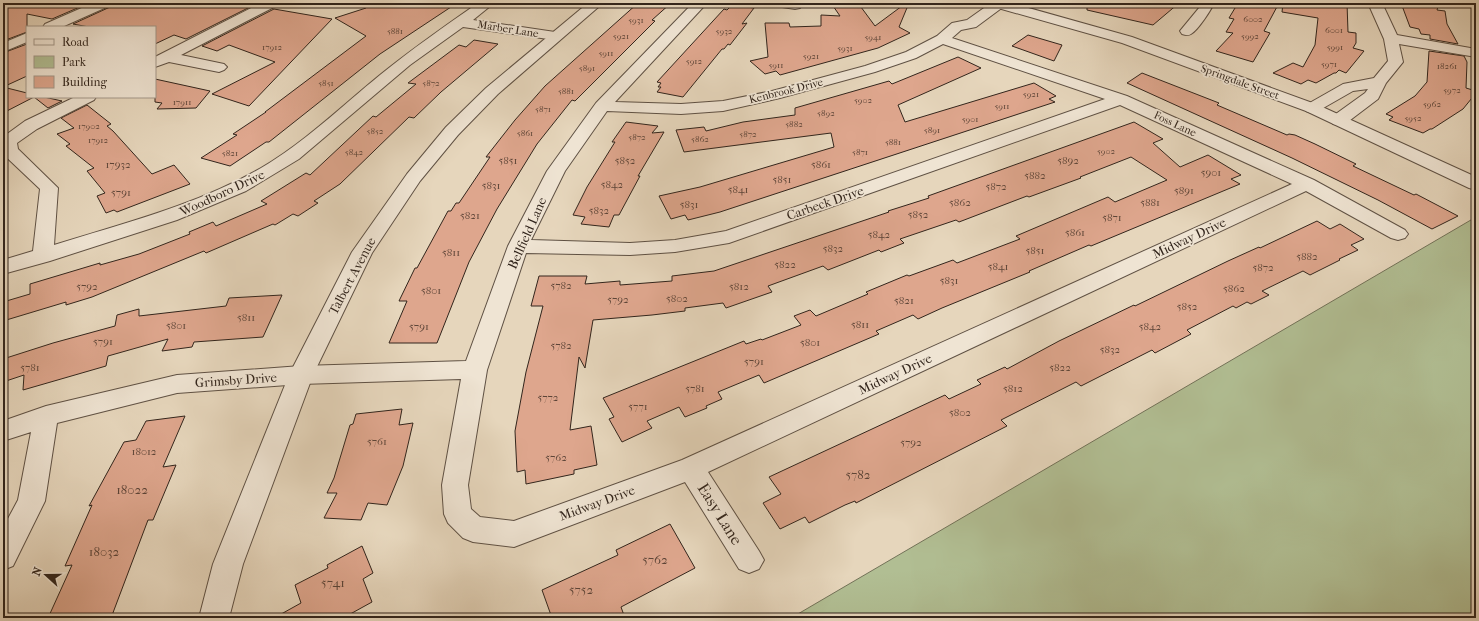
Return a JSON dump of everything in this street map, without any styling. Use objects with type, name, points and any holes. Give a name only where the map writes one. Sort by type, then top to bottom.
[{"type":"street","points":[[52,26],[104,3]]},
{"type":"street","points":[[162,60],[270,3]]},
{"type":"street","name":"Woodboro Drive","points":[[3,267],[170,216],[239,188],[293,155],[405,62],[487,3]]},
{"type":"street","name":"Talbert Avenue","points":[[214,618],[228,564],[301,376],[362,252],[413,178],[452,131],[492,91],[555,36],[596,3]]},
{"type":"street","name":"Bellfield Lane","points":[[473,529],[458,514],[455,485],[475,370],[518,246],[556,171],[602,106],[700,3]]},
{"type":"street","points":[[781,3],[796,5]]},
{"type":"street","name":"Kenbrook Drive","points":[[602,106],[681,110],[723,106],[774,95],[870,69],[911,55],[942,39],[960,19],[971,24],[997,3]]},
{"type":"street","name":"Springdale Street","points":[[997,3],[1127,40],[1312,108],[1476,184]]},
{"type":"street","points":[[1187,32],[1205,9],[1206,3]]},
{"type":"street","points":[[1339,120],[1372,96],[1379,82],[1396,62],[1391,39],[1375,3]]},
{"type":"street","name":"Marber Lane","points":[[461,22],[555,36]]},
{"type":"street","points":[[3,48],[26,37]]},
{"type":"street","name":"Foss Lane","points":[[942,39],[1121,99],[1306,184],[1398,234]]},
{"type":"street","points":[[1391,39],[1435,45],[1476,53]]},
{"type":"street","points":[[162,60],[219,67]]},
{"type":"street","points":[[1312,108],[1349,87],[1379,82]]},
{"type":"street","points":[[43,256],[49,188],[9,150],[8,141],[32,125],[86,98]]},
{"type":"street","name":"Carbeck Drive","points":[[518,246],[630,249],[675,246],[729,237],[1121,99]]},
{"type":"street","name":"Midway Drive","points":[[473,529],[514,534],[691,468],[1306,184]]},
{"type":"street","name":"Grimsby Drive","points":[[3,431],[46,416],[177,384],[301,376],[475,370]]},
{"type":"street","points":[[3,557],[31,501],[46,416]]},
{"type":"street","name":"Easy Lane","points":[[691,468],[749,560]]},
{"type":"green space","points":[[1476,217],[1476,618],[791,618]]},
{"type":"building","points":[[3,3],[89,3],[52,19],[27,14],[26,32],[3,41]]},
{"type":"building","points":[[112,3],[245,3],[254,5],[186,39],[174,35],[156,44],[156,26],[84,26],[73,24],[110,7]]},
{"type":"building","points":[[370,3],[457,3],[380,54],[269,142],[266,142],[230,166],[201,158],[237,135],[233,134],[266,112],[366,36],[335,18],[366,8]]},
{"type":"building","points":[[638,3],[671,3],[652,20],[655,21],[575,101],[572,100],[537,144],[497,209],[469,262],[437,343],[389,343],[407,301],[399,301],[415,268],[417,268],[448,211],[451,211],[456,203],[459,203],[490,157],[486,157],[515,120],[545,86]]},
{"type":"building","points":[[831,3],[858,3],[875,26],[906,3],[909,3],[899,27],[910,33],[878,48],[780,75],[776,71],[765,74],[750,61],[768,57],[765,23],[789,23],[790,27],[821,26],[821,15],[840,16]]},
{"type":"building","points":[[1087,3],[1179,3],[1153,25],[1087,10]]},
{"type":"building","points":[[1238,3],[1279,3],[1264,31],[1270,33],[1253,62],[1216,51],[1233,33],[1226,32],[1234,19],[1229,18]]},
{"type":"building","points":[[1283,3],[1347,3],[1348,32],[1356,33],[1356,43],[1353,48],[1364,51],[1346,73],[1339,70],[1316,83],[1308,80],[1301,84],[1273,73],[1293,63],[1303,67],[1315,45],[1318,18],[1282,12]]},
{"type":"building","points":[[1401,3],[1439,3],[1437,10],[1445,11],[1447,24],[1458,44],[1430,39],[1430,35],[1421,34],[1419,29],[1410,27]]},
{"type":"building","points":[[732,5],[754,8],[742,24],[747,23],[730,45],[728,44],[724,49],[722,49],[683,97],[657,92],[661,87],[658,87],[661,83],[657,82],[724,9],[727,10]]},
{"type":"building","points":[[274,9],[332,19],[249,106],[212,94],[275,62],[229,45],[217,51],[202,46]]},
{"type":"building","points":[[1028,35],[1062,45],[1054,61],[1012,46]]},
{"type":"building","points":[[474,40],[498,44],[441,92],[414,118],[409,117],[340,184],[314,201],[318,203],[298,216],[293,214],[275,225],[273,224],[206,253],[204,251],[92,297],[66,305],[66,302],[3,321],[3,302],[30,294],[30,284],[100,263],[100,265],[139,254],[190,234],[189,232],[213,222],[216,226],[267,204],[261,201],[306,173],[310,175],[373,116],[376,117],[416,84],[408,83],[459,45],[466,47]]},
{"type":"building","points":[[26,44],[26,76],[3,87],[3,53]]},
{"type":"building","points":[[1429,51],[1464,56],[1467,62],[1466,88],[1476,91],[1476,93],[1463,109],[1432,129],[1423,133],[1389,120],[1393,117],[1386,114],[1415,96],[1427,82]]},
{"type":"building","points":[[958,57],[981,68],[898,105],[905,122],[1034,83],[1056,96],[1049,99],[1055,102],[720,212],[688,220],[685,215],[671,219],[659,196],[700,187],[834,147],[831,133],[684,152],[676,130],[704,127],[706,131],[743,122],[795,115],[795,108],[889,81],[892,84]]},
{"type":"building","points":[[1142,73],[1219,103],[1217,105],[1287,135],[1295,135],[1315,144],[1356,164],[1353,166],[1414,195],[1416,194],[1458,216],[1432,229],[1378,200],[1292,158],[1127,83]]},
{"type":"building","points":[[156,79],[210,91],[196,108],[157,109],[162,103],[155,102]]},
{"type":"building","points":[[3,87],[26,93],[26,98],[32,98],[3,113]]},
{"type":"building","points":[[35,98],[48,98],[62,101],[48,108]]},
{"type":"building","points":[[87,105],[111,124],[107,126],[152,174],[174,165],[190,184],[117,212],[114,210],[106,213],[97,196],[105,193],[87,171],[94,168],[66,146],[70,144],[57,134],[74,128],[61,118]]},
{"type":"building","points":[[626,122],[658,126],[652,133],[664,132],[638,176],[640,176],[619,215],[614,215],[609,227],[581,224],[585,217],[573,215],[587,187],[615,142],[612,142]]},
{"type":"building","points":[[1134,122],[1163,139],[1153,143],[1180,167],[1208,155],[1241,175],[1231,179],[1240,184],[1091,246],[1089,245],[1029,271],[1030,272],[918,319],[913,315],[876,331],[879,334],[764,383],[759,375],[718,392],[722,399],[706,406],[707,408],[685,417],[679,407],[647,421],[652,428],[622,442],[609,419],[614,417],[603,398],[744,341],[746,344],[761,339],[762,340],[801,325],[794,316],[810,310],[816,316],[868,294],[866,292],[907,275],[909,276],[953,260],[957,263],[1020,239],[1016,236],[1108,197],[1115,202],[1167,180],[1131,157],[1080,177],[1081,178],[1029,197],[1027,196],[959,222],[956,220],[900,239],[904,243],[881,252],[879,250],[828,270],[823,266],[768,286],[772,292],[726,308],[723,303],[685,308],[685,311],[593,320],[585,368],[579,357],[570,430],[591,426],[597,465],[574,470],[574,474],[526,484],[525,470],[517,472],[515,431],[526,372],[543,306],[531,306],[539,276],[587,276],[585,284],[620,281],[620,285],[672,281],[672,276],[714,271],[929,198],[928,196]]},
{"type":"building","points":[[1317,221],[1330,229],[1340,224],[1364,239],[1351,245],[1358,250],[1339,259],[1340,260],[1310,275],[1303,271],[1262,291],[1269,295],[1251,304],[1247,302],[1236,308],[1233,306],[1187,330],[1191,334],[1155,353],[1152,350],[1081,386],[1076,382],[1001,420],[1007,426],[856,503],[855,501],[845,505],[809,523],[805,517],[780,529],[763,503],[781,494],[769,477],[945,395],[949,399],[981,384],[977,380],[1005,367],[1007,369],[1059,341],[1134,305],[1135,306],[1228,261],[1259,247],[1260,248]]},
{"type":"building","points":[[282,295],[263,337],[194,342],[192,347],[162,351],[168,339],[108,356],[106,366],[23,390],[24,375],[3,382],[3,359],[53,343],[115,326],[117,315],[139,309],[139,316],[226,306],[229,298]]},
{"type":"building","points":[[402,409],[399,425],[413,423],[403,466],[387,505],[368,503],[361,520],[324,518],[337,493],[327,493],[334,478],[350,425],[353,424],[356,414]]},
{"type":"building","points":[[185,416],[163,467],[176,465],[153,520],[148,520],[111,618],[48,618],[72,565],[65,566],[92,505],[89,506],[124,442],[136,440],[146,421]]},
{"type":"building","points":[[670,524],[695,568],[621,607],[625,618],[552,618],[542,590],[618,555],[616,550]]},
{"type":"building","points":[[362,546],[373,573],[363,579],[372,602],[343,618],[274,618],[301,603],[295,585],[328,568],[327,565]]}]
